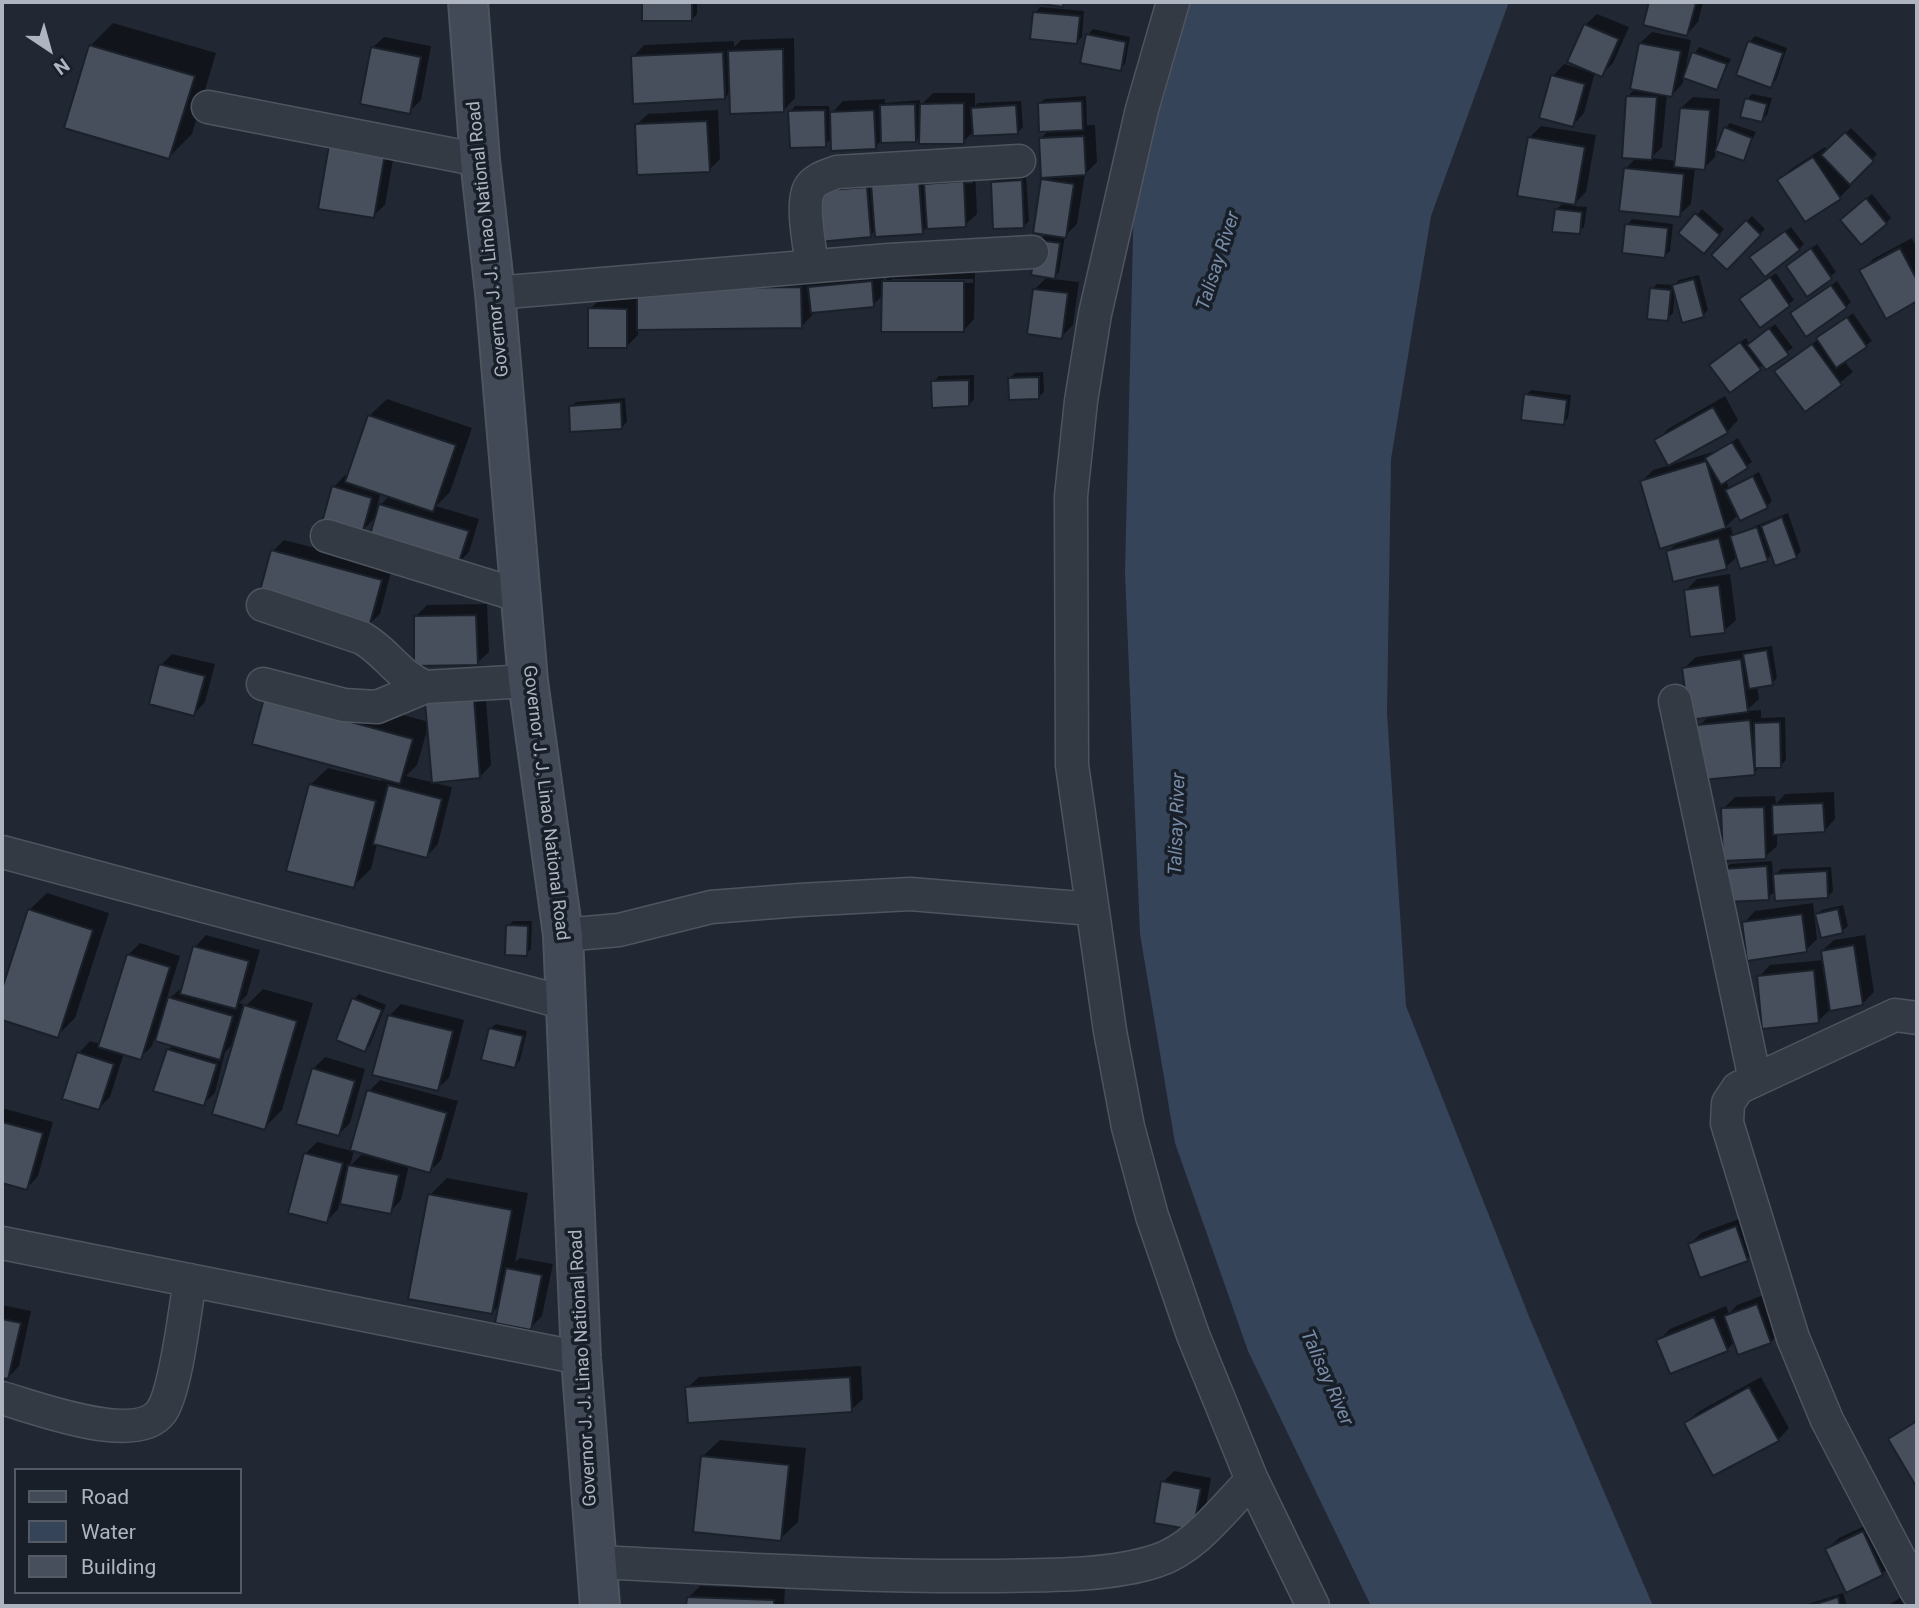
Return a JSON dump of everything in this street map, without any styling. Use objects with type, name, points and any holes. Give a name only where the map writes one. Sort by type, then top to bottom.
[{"type":"main road","name":"Governor J. J. Linao National Road","points":[[468,2],[528,681],[563,935],[581,1358],[600,1606]]},
{"type":"street","points":[[1173,2],[1142,109],[1095,314],[1081,401],[1072,496],[1072,765],[1092,909],[1128,1127],[1152,1216],[1193,1335],[1252,1480],[1313,1606]]},
{"type":"street","points":[[208,107],[480,160]]},
{"type":"street","points":[[812,267],[806,203],[809,189],[819,179],[836,172],[1019,162]]},
{"type":"street","points":[[495,293],[1032,252]]},
{"type":"street","points":[[327,536],[521,596]]},
{"type":"street","points":[[263,605],[362,638],[374,645],[406,678],[425,687]]},
{"type":"street","points":[[263,684],[344,705],[377,707],[425,687],[528,681]]},
{"type":"street","points":[[1675,701],[1755,1080]]},
{"type":"street","points":[[2,852],[566,1003]]},
{"type":"street","points":[[563,935],[619,930],[712,907],[827,898],[910,894],[1092,909]]},
{"type":"street","points":[[1917,1018],[1895,1015],[1738,1087],[1728,1103],[1727,1123],[1793,1338],[1827,1420],[1917,1591]]},
{"type":"street","points":[[2,1243],[581,1358]]},
{"type":"street","points":[[2,1398],[97,1424],[135,1427],[148,1424],[162,1411],[175,1367],[190,1280]]},
{"type":"street","points":[[596,1562],[914,1576],[1023,1576],[1123,1568],[1157,1561],[1180,1549],[1252,1480]]},
{"type":"water","name":"Talisay River","points":[[1181,2],[1509,2],[1431,216],[1391,459],[1387,713],[1406,1006],[1530,1319],[1653,1606],[1371,1606],[1248,1351],[1175,1143],[1140,934],[1125,573],[1134,195]]},
{"type":"building","points":[[642,2],[692,2],[692,21],[642,21]]},
{"type":"building","points":[[1027,2],[1064,2],[1063,7]]},
{"type":"building","points":[[1649,2],[1696,3],[1687,36],[1643,25]]},
{"type":"building","points":[[1033,12],[1080,16],[1077,44],[1030,39]]},
{"type":"building","points":[[1584,24],[1619,39],[1602,77],[1567,62]]},
{"type":"building","points":[[1086,34],[1126,42],[1121,71],[1080,63]]},
{"type":"building","points":[[1748,41],[1783,53],[1771,88],[1736,75]]},
{"type":"building","points":[[1639,43],[1681,51],[1672,97],[1630,89]]},
{"type":"building","points":[[89,45],[195,76],[169,159],[64,128]]},
{"type":"building","points":[[371,47],[421,57],[410,114],[360,104]]},
{"type":"building","points":[[783,49],[784,112],[730,114],[728,51]]},
{"type":"building","points":[[723,52],[725,99],[633,104],[631,56]]},
{"type":"building","points":[[1692,52],[1727,64],[1717,90],[1683,78]]},
{"type":"building","points":[[1551,75],[1585,84],[1573,127],[1539,118]]},
{"type":"building","points":[[1626,96],[1657,97],[1652,160],[1622,158]]},
{"type":"building","points":[[1745,98],[1767,104],[1762,122],[1740,117]]},
{"type":"building","points":[[1082,101],[1083,130],[1039,132],[1038,103]]},
{"type":"building","points":[[964,103],[964,144],[919,144],[920,104]]},
{"type":"building","points":[[915,104],[916,142],[881,143],[880,105]]},
{"type":"building","points":[[1016,105],[1018,134],[973,136],[971,108]]},
{"type":"building","points":[[1680,108],[1710,110],[1705,170],[1674,167]]},
{"type":"building","points":[[825,110],[826,147],[790,148],[788,111]]},
{"type":"building","points":[[874,110],[876,149],[831,151],[830,112]]},
{"type":"building","points":[[707,121],[710,172],[637,175],[635,124]]},
{"type":"building","points":[[1724,127],[1752,138],[1744,161],[1715,151]]},
{"type":"building","points":[[1845,132],[1874,161],[1850,185],[1821,155]]},
{"type":"building","points":[[1084,136],[1086,175],[1041,178],[1039,138]]},
{"type":"building","points":[[1528,137],[1585,147],[1575,205],[1517,196]]},
{"type":"building","points":[[329,145],[385,154],[374,218],[318,209]]},
{"type":"building","points":[[1813,157],[1841,199],[1805,222],[1777,180]]},
{"type":"building","points":[[1624,168],[1684,174],[1680,217],[1619,211]]},
{"type":"building","points":[[1041,179],[1074,184],[1066,238],[1033,233]]},
{"type":"building","points":[[919,180],[923,234],[875,237],[871,184]]},
{"type":"building","points":[[1022,180],[1024,228],[993,229],[991,182]]},
{"type":"building","points":[[964,181],[966,227],[927,229],[924,184]]},
{"type":"building","points":[[867,187],[871,237],[819,242],[816,191]]},
{"type":"building","points":[[1866,198],[1887,224],[1861,245],[1840,220]]},
{"type":"building","points":[[1555,209],[1582,212],[1580,234],[1552,232]]},
{"type":"building","points":[[1695,213],[1720,235],[1704,254],[1678,233]]},
{"type":"building","points":[[1746,220],[1761,235],[1727,270],[1711,255]]},
{"type":"building","points":[[1625,224],[1668,228],[1665,258],[1622,253]]},
{"type":"building","points":[[1785,231],[1800,250],[1765,277],[1749,257]]},
{"type":"building","points":[[1037,240],[1060,243],[1055,279],[1031,275]]},
{"type":"building","points":[[1811,248],[1832,279],[1807,297],[1786,266]]},
{"type":"building","points":[[1900,248],[1917,280],[1917,301],[1886,319],[1859,270]]},
{"type":"building","points":[[1770,277],[1790,306],[1760,328],[1739,299]]},
{"type":"building","points":[[1694,279],[1704,317],[1682,323],[1672,285]]},
{"type":"building","points":[[872,281],[874,307],[811,313],[808,287]]},
{"type":"building","points":[[882,281],[964,281],[964,332],[881,332]]},
{"type":"building","points":[[1831,285],[1847,308],[1806,337],[1790,313]]},
{"type":"building","points":[[801,287],[802,328],[637,330],[637,289]]},
{"type":"building","points":[[1650,288],[1671,290],[1668,321],[1647,319]]},
{"type":"building","points":[[1033,289],[1068,293],[1062,339],[1027,334]]},
{"type":"building","points":[[588,308],[627,309],[627,348],[588,348]]},
{"type":"building","points":[[1847,317],[1867,347],[1836,368],[1816,338]]},
{"type":"building","points":[[1769,328],[1789,355],[1766,370],[1747,345]]},
{"type":"building","points":[[1740,342],[1761,370],[1730,393],[1709,365]]},
{"type":"building","points":[[1812,344],[1842,385],[1805,412],[1774,371]]},
{"type":"building","points":[[1039,377],[1039,399],[1009,400],[1008,378]]},
{"type":"building","points":[[969,380],[969,406],[932,408],[931,381]]},
{"type":"building","points":[[1524,394],[1567,400],[1564,425],[1521,420]]},
{"type":"building","points":[[621,402],[622,429],[570,432],[569,406]]},
{"type":"building","points":[[1713,407],[1728,433],[1668,466],[1654,440]]},
{"type":"building","points":[[368,415],[456,445],[433,512],[345,482]]},
{"type":"building","points":[[1732,442],[1748,468],[1721,485],[1705,458]]},
{"type":"building","points":[[1706,461],[1726,528],[1660,549],[1640,481]]},
{"type":"building","points":[[1753,476],[1768,508],[1740,521],[1725,490]]},
{"type":"building","points":[[332,486],[372,498],[362,534],[322,522]]},
{"type":"building","points":[[379,504],[469,531],[458,565],[369,538]]},
{"type":"building","points":[[1782,517],[1797,558],[1775,566],[1761,526]]},
{"type":"building","points":[[1757,527],[1768,561],[1740,569],[1730,536]]},
{"type":"building","points":[[1719,538],[1727,569],[1673,582],[1666,551]]},
{"type":"building","points":[[271,550],[382,580],[369,627],[258,598]]},
{"type":"building","points":[[1719,585],[1725,633],[1690,637],[1684,590]]},
{"type":"building","points":[[476,615],[478,665],[414,666],[414,616]]},
{"type":"building","points":[[1767,650],[1773,685],[1749,689],[1743,654]]},
{"type":"building","points":[[1741,659],[1748,712],[1689,720],[1682,668]]},
{"type":"building","points":[[159,664],[205,676],[194,716],[149,704]]},
{"type":"building","points":[[264,698],[413,739],[400,784],[252,744]]},
{"type":"building","points":[[474,698],[480,778],[432,783],[425,702]]},
{"type":"building","points":[[1750,720],[1755,775],[1702,780],[1697,725]]},
{"type":"building","points":[[1780,722],[1781,768],[1755,768],[1754,723]]},
{"type":"building","points":[[309,784],[376,801],[354,888],[286,871]]},
{"type":"building","points":[[388,785],[442,799],[427,858],[373,844]]},
{"type":"building","points":[[1823,803],[1825,832],[1773,835],[1772,805]]},
{"type":"building","points":[[1764,807],[1766,859],[1723,861],[1721,808]]},
{"type":"building","points":[[1767,866],[1769,900],[1725,902],[1723,869]]},
{"type":"building","points":[[1827,871],[1828,898],[1775,901],[1773,874]]},
{"type":"building","points":[[28,909],[93,930],[58,1038],[2,1020],[2,989]]},
{"type":"building","points":[[1838,909],[1843,933],[1821,938],[1815,914]]},
{"type":"building","points":[[1802,914],[1807,952],[1747,961],[1742,922]]},
{"type":"building","points":[[506,925],[528,926],[527,956],[505,955]]},
{"type":"building","points":[[1854,945],[1863,1005],[1830,1011],[1821,951]]},
{"type":"building","points":[[193,946],[249,961],[236,1009],[180,994]]},
{"type":"building","points":[[127,954],[170,967],[141,1060],[98,1047]]},
{"type":"building","points":[[1814,970],[1819,1023],[1762,1029],[1757,976]]},
{"type":"building","points":[[168,997],[233,1016],[220,1060],[155,1041]]},
{"type":"building","points":[[352,998],[382,1010],[365,1052],[336,1040]]},
{"type":"building","points":[[244,1005],[297,1021],[265,1130],[212,1114]]},
{"type":"building","points":[[388,1015],[453,1031],[438,1091],[372,1075]]},
{"type":"building","points":[[489,1028],[523,1036],[515,1068],[481,1060]]},
{"type":"building","points":[[167,1049],[217,1064],[204,1106],[153,1091]]},
{"type":"building","points":[[77,1052],[114,1064],[99,1110],[62,1099]]},
{"type":"building","points":[[312,1068],[355,1081],[339,1136],[296,1124]]},
{"type":"building","points":[[367,1090],[447,1113],[430,1173],[350,1150]]},
{"type":"building","points":[[2,1122],[43,1133],[27,1190],[2,1183]]},
{"type":"building","points":[[304,1153],[343,1163],[327,1223],[288,1213]]},
{"type":"building","points":[[348,1165],[399,1175],[391,1214],[340,1204]]},
{"type":"building","points":[[428,1194],[512,1210],[492,1314],[408,1299]]},
{"type":"building","points":[[1736,1226],[1748,1261],[1700,1278],[1688,1244]]},
{"type":"building","points":[[506,1268],[542,1275],[531,1330],[495,1323]]},
{"type":"building","points":[[1757,1304],[1771,1343],[1738,1355],[1724,1316]]},
{"type":"building","points":[[1714,1317],[1728,1351],[1670,1374],[1656,1340]]},
{"type":"building","points":[[2,1319],[21,1323],[8,1379],[2,1378]]},
{"type":"building","points":[[850,1377],[852,1412],[688,1423],[685,1387]]},
{"type":"building","points":[[1749,1387],[1779,1441],[1713,1476],[1684,1423]]},
{"type":"building","points":[[1917,1421],[1917,1488],[1888,1439]]},
{"type":"building","points":[[701,1456],[789,1465],[781,1541],[693,1532]]},
{"type":"building","points":[[1161,1481],[1201,1489],[1193,1530],[1154,1523]]},
{"type":"building","points":[[1863,1531],[1883,1575],[1846,1593],[1825,1549]]},
{"type":"building","points":[[687,1597],[774,1600],[774,1606],[686,1606]]},
{"type":"building","points":[[1838,1597],[1840,1606],[1810,1606]]}]
